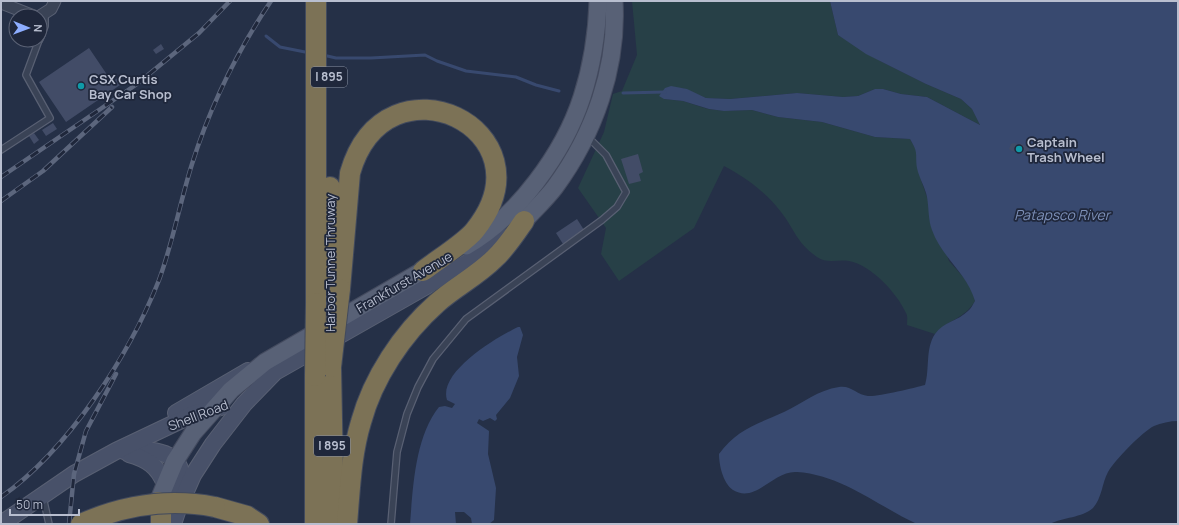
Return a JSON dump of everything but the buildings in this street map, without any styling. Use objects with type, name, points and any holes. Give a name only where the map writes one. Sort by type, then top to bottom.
[{"type":"highway","name":"Harbor Tunnel Thruway","points":[[315,524],[323,372],[329,295],[316,1]]},
{"type":"highway","name":"Harbor Tunnel Thruway","points":[[323,152],[329,1]]},
{"type":"highway","points":[[323,372],[329,295],[350,172],[355,155],[373,130],[382,122],[399,115],[426,109],[439,110],[455,115],[479,132],[491,149],[496,176],[495,192],[488,210],[474,232],[423,271]]},
{"type":"highway","points":[[347,524],[352,469],[357,438],[366,406],[376,382],[407,335],[426,313],[494,259],[524,221]]},
{"type":"highway","name":"Harbor Tunnel Thruway","points":[[323,372],[334,524]]},
{"type":"highway","points":[[161,524],[162,493]]},
{"type":"highway","points":[[82,524],[107,513],[136,506],[171,503],[215,507],[240,514],[259,524]]},
{"type":"main road","name":"Frankfurst Avenue","points":[[152,524],[162,493],[175,461],[193,433],[231,390],[423,271],[474,242],[492,228],[513,208],[535,182],[555,153],[581,99],[589,72],[597,23],[598,1]]},
{"type":"main road","name":"Frankfurst Avenue","points":[[176,516],[193,475],[229,421],[270,367],[481,256],[524,221],[554,188],[587,136],[607,76],[613,43],[614,1]]},
{"type":"main road","points":[[555,153],[569,138],[587,136],[582,126],[599,64],[600,37],[597,23]]},
{"type":"main road","name":"Shell Road","points":[[116,451],[227,381],[270,367]]},
{"type":"main road","name":"Shell Road","points":[[1,524],[42,494],[74,474],[116,451],[196,413],[213,409]]},
{"type":"main road","points":[[116,451],[142,449],[154,451],[167,455],[175,461],[180,469],[181,477],[176,500],[176,516]]},
{"type":"main road","points":[[116,451],[149,461],[161,474],[162,493]]},
{"type":"street","points":[[48,11],[51,9],[55,1]]},
{"type":"street","points":[[1,3],[16,8]]},
{"type":"lane","points":[[1,150],[50,118],[26,75],[36,48]]},
{"type":"lane","points":[[391,524],[397,452],[407,414],[418,387],[433,359],[466,319],[602,220],[617,207],[626,192],[606,155],[587,136]]},
{"type":"lane","points":[[42,494],[49,524]]},
{"type":"green space","points":[[632,1],[830,1],[838,35],[882,62],[926,84],[961,99],[972,109],[980,125],[927,97],[901,94],[883,89],[875,89],[858,96],[843,97],[797,93],[730,99],[706,98],[682,88],[664,99],[683,101],[708,109],[725,111],[752,110],[778,117],[822,122],[875,137],[910,139],[917,151],[920,177],[949,261],[972,290],[975,301],[971,307],[935,334],[907,325],[907,316],[902,305],[890,289],[874,274],[866,268],[849,261],[829,261],[817,257],[804,246],[786,218],[769,198],[748,180],[724,166],[694,228],[619,281],[601,254],[606,228],[578,188],[604,132],[613,94],[622,91],[637,55]]},
{"type":"water","name":"Patapsco River","points":[[830,1],[1178,1],[1178,421],[1166,422],[1154,426],[1129,447],[1108,472],[1098,500],[1089,511],[1078,516],[1050,524],[917,524],[859,492],[813,474],[797,472],[788,473],[749,493],[741,493],[733,490],[724,478],[719,454],[733,439],[748,428],[784,412],[817,394],[839,387],[847,387],[861,394],[873,396],[925,385],[930,346],[935,334],[942,327],[964,314],[970,309],[975,301],[961,274],[936,240],[929,218],[927,197],[917,168],[916,151],[910,139],[875,137],[822,122],[778,117],[752,110],[724,111],[709,109],[683,101],[664,99],[659,96],[665,88],[671,86],[687,89],[706,98],[730,99],[797,93],[843,97],[858,96],[875,89],[883,89],[901,94],[927,97],[980,125],[972,109],[961,99],[926,84],[866,54],[838,35]]},
{"type":"water","points":[[520,327],[523,335],[517,357],[519,376],[510,398],[496,415],[497,419],[495,421],[490,418],[483,421],[479,419],[477,423],[489,431],[488,454],[496,488],[494,520],[489,524],[472,524],[471,518],[464,512],[455,512],[456,524],[410,524],[412,494],[420,447],[431,419],[439,407],[445,406],[452,408],[455,404],[447,400],[447,389],[451,378],[460,367],[484,347]]},
{"type":"waterway","points":[[266,36],[280,47],[310,53]]},
{"type":"waterway","points":[[323,55],[336,58],[425,55],[437,61],[466,71],[516,77],[536,85],[559,91]]},
{"type":"waterway","points":[[623,93],[665,92]]},
{"type":"railway","points":[[1,177],[137,84],[199,33],[230,1]]},
{"type":"railway","points":[[1,497],[26,477],[50,454],[73,428],[113,370],[131,339],[159,280],[192,164],[207,121],[236,59],[271,1]]},
{"type":"railway","points":[[1,201],[43,171],[112,107]]},
{"type":"railway","points":[[69,524],[74,474],[86,431],[116,374]]},
{"type":"place","name":"CSX Curtis Bay Car Shop","points":[[81,86]]},
{"type":"place","name":"Captain Trash Wheel","points":[[1019,149]]}]
